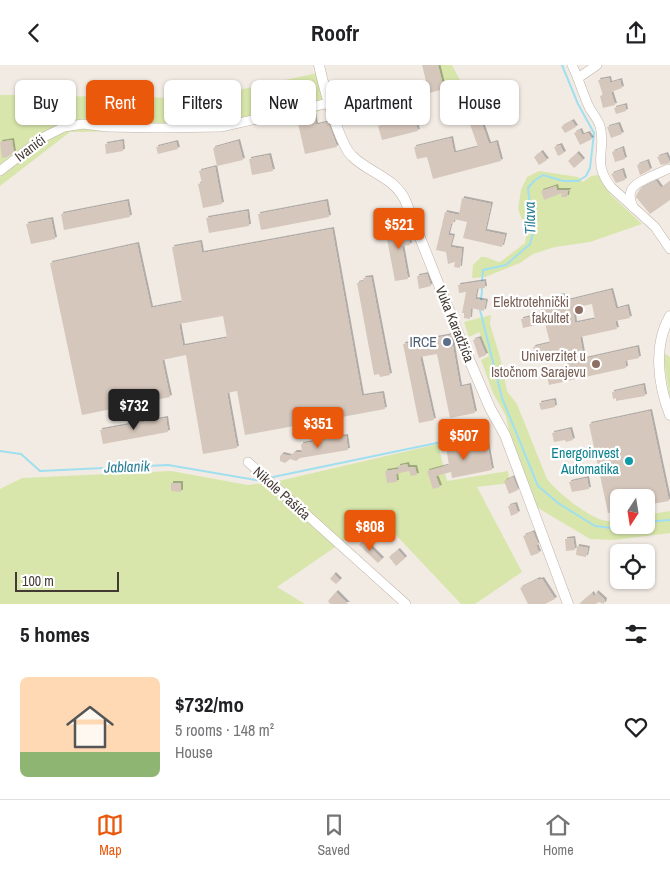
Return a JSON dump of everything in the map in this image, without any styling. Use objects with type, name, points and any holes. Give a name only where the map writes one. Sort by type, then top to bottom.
[{"type":"street","name":"Vuka Karadžića","points":[[318,65],[326,95]]},
{"type":"street","points":[[572,65],[586,101],[600,127],[599,160],[602,172],[611,187],[655,227],[670,249]]},
{"type":"street","points":[[578,78],[597,65]]},
{"type":"street","name":"Ivanići","points":[[0,171],[44,137],[64,127],[84,124],[107,127],[152,128],[221,127],[326,103]]},
{"type":"street","name":"Vuka Karadžića","points":[[337,125],[349,154],[393,183],[405,200],[462,343],[490,408],[505,435],[568,604]]},
{"type":"street","points":[[633,207],[630,197],[632,187],[668,169]]},
{"type":"street","points":[[670,316],[662,336],[659,359],[663,393],[670,415]]},
{"type":"street","name":"Nikole Pašića","points":[[248,462],[406,604]]},
{"type":"green space","points":[[431,65],[452,65],[460,80],[440,80],[439,89]]},
{"type":"green space","points":[[322,72],[326,86],[326,109],[316,112],[316,80],[285,80]]},
{"type":"green space","points":[[251,87],[251,124],[216,130],[70,132],[0,186],[0,95],[15,95],[15,125],[76,125],[76,96],[86,96],[86,125],[154,125],[154,97],[164,98],[164,125],[241,125],[241,89]]},
{"type":"green space","points":[[539,171],[578,177],[583,182],[591,176],[598,175],[611,195],[642,224],[590,242],[555,247],[533,254],[520,263],[485,277],[472,278],[473,265],[481,257],[500,262],[525,243],[527,232],[518,209],[521,190],[527,177]]},
{"type":"green space","points":[[491,315],[490,324],[500,357],[507,391],[517,404],[547,479],[565,497],[581,509],[597,518],[610,521],[610,534],[655,534],[655,514],[670,511],[670,533],[615,540],[590,539],[538,508],[513,451],[506,416],[493,393],[481,360],[489,356],[479,332],[469,337],[464,322]]},
{"type":"green space","points":[[664,353],[670,357],[670,398],[665,368]]},
{"type":"green space","points":[[438,444],[447,481],[508,471],[510,483],[477,487],[522,572],[475,604],[461,604],[379,517],[277,587],[305,604],[0,604],[0,489],[22,478],[171,471],[248,485],[274,482]]},
{"type":"building","points":[[422,65],[438,65],[442,80],[440,80],[440,90],[430,93],[430,80],[426,80]]},
{"type":"building","points":[[609,78],[610,83],[620,80],[622,88],[611,92],[615,105],[603,108],[600,96],[603,95],[598,80]]},
{"type":"building","points":[[625,105],[626,111],[616,114],[614,108]]},
{"type":"building","points":[[572,121],[576,127],[565,133],[561,127]]},
{"type":"building","points":[[326,122],[326,125],[329,125],[337,147],[305,154],[298,125],[316,125]]},
{"type":"building","points":[[618,124],[622,134],[611,138],[607,127]]},
{"type":"building","points":[[416,125],[418,131],[382,140],[378,126]]},
{"type":"building","points":[[470,125],[482,125],[489,144],[496,142],[501,161],[433,179],[427,157],[417,159],[414,147],[451,138],[454,153],[478,147]]},
{"type":"building","points":[[580,130],[582,135],[588,133],[592,139],[580,145],[574,133]]},
{"type":"building","points":[[12,140],[14,153],[2,158],[0,142]]},
{"type":"building","points":[[122,141],[123,151],[106,154],[105,144]]},
{"type":"building","points":[[238,141],[243,160],[217,166],[213,148]]},
{"type":"building","points":[[176,142],[178,149],[158,154],[156,147]]},
{"type":"building","points":[[560,145],[564,153],[558,156],[554,147]]},
{"type":"building","points":[[622,148],[625,159],[615,162],[612,152]]},
{"type":"building","points":[[541,152],[547,160],[539,165],[534,157]]},
{"type":"building","points":[[577,153],[583,160],[574,168],[568,161]]},
{"type":"building","points":[[666,154],[670,163],[661,165],[657,157]]},
{"type":"building","points":[[269,155],[273,171],[252,175],[249,159]]},
{"type":"building","points":[[647,161],[650,170],[640,175],[637,165]]},
{"type":"building","points":[[215,167],[222,204],[203,208],[198,184],[202,183],[199,171]]},
{"type":"building","points":[[622,170],[625,180],[616,183],[611,174]]},
{"type":"building","points":[[656,181],[661,188],[670,181],[670,200],[650,214],[636,197],[640,189]]},
{"type":"building","points":[[556,186],[557,190],[570,190],[567,197],[561,197],[562,193],[544,200],[541,191]]},
{"type":"building","points":[[462,198],[491,204],[485,231],[505,235],[502,247],[463,238],[467,222],[454,219],[448,235],[453,236],[450,247],[462,249],[460,268],[454,267],[455,262],[448,264],[446,252],[436,250],[445,212],[459,215]]},
{"type":"building","points":[[127,201],[130,217],[64,230],[61,214]]},
{"type":"building","points":[[326,201],[329,217],[261,230],[258,214]]},
{"type":"building","points":[[247,211],[249,226],[209,233],[206,218]]},
{"type":"building","points":[[51,219],[55,239],[31,244],[26,224]]},
{"type":"building","points":[[405,219],[410,245],[402,246],[408,279],[395,281],[386,234],[398,232],[396,221]]},
{"type":"building","points":[[332,229],[362,396],[382,393],[385,409],[245,435],[237,391],[227,393],[237,448],[203,454],[186,355],[162,360],[170,397],[82,415],[50,263],[137,244],[151,308],[182,302],[172,247],[200,242],[202,253]],"holes":[[[223,316],[227,338],[183,346],[179,324]]]},
{"type":"building","points":[[427,274],[431,286],[419,289],[417,276]]},
{"type":"building","points":[[371,277],[390,375],[380,377],[379,374],[374,375],[357,283],[364,281],[363,278]]},
{"type":"building","points":[[484,281],[485,288],[477,289],[475,299],[486,301],[484,311],[471,308],[470,319],[464,318],[464,313],[462,313],[466,292],[459,293],[458,285]]},
{"type":"building","name":"Elektrotehnički fakultet","points":[[611,290],[616,309],[627,306],[630,318],[615,321],[617,329],[580,337],[584,359],[637,347],[639,358],[625,361],[626,368],[549,385],[546,372],[568,367],[564,351],[536,357],[533,347],[550,343],[545,323],[523,328],[521,319],[542,314],[540,306],[556,303],[558,296],[562,295],[566,301]],"holes":[[[592,304],[595,319],[575,323],[573,308]]]},
{"type":"building","points":[[451,335],[460,387],[469,385],[475,413],[450,418],[437,354],[420,357],[434,420],[419,423],[403,344]]},
{"type":"building","points":[[479,338],[486,355],[479,358],[473,340]]},
{"type":"building","points":[[643,385],[645,396],[616,401],[616,398],[613,399],[612,392]]},
{"type":"building","points":[[554,400],[555,407],[541,410],[539,403]]},
{"type":"building","name":"Energoinvest Automatika","points":[[650,411],[669,501],[655,503],[655,489],[610,489],[610,513],[608,513],[589,424]]},
{"type":"building","points":[[166,418],[168,432],[103,444],[100,430]]},
{"type":"building","points":[[570,429],[573,440],[554,442],[552,433]]},
{"type":"building","points":[[346,436],[348,450],[300,458],[296,461],[290,459],[285,463],[280,461],[282,454],[290,456],[295,452],[302,452],[301,444]]},
{"type":"building","points":[[486,438],[492,470],[452,478],[451,472],[436,476],[440,487],[433,489],[427,471],[449,465],[446,447]]},
{"type":"building","points":[[407,464],[408,467],[415,467],[417,475],[411,476],[409,471],[396,474],[397,482],[387,483],[385,471],[398,469],[398,466]]},
{"type":"building","points":[[513,477],[518,490],[509,494],[504,481]]},
{"type":"building","points":[[587,478],[589,489],[572,492],[569,482]]},
{"type":"building","points":[[171,483],[181,483],[181,492],[171,491]]},
{"type":"building","points":[[515,504],[518,513],[511,516],[508,506]]},
{"type":"building","points":[[533,532],[538,544],[536,545],[539,553],[531,556],[523,536]]},
{"type":"building","points":[[573,538],[575,550],[566,551],[565,539]]},
{"type":"building","points":[[363,540],[382,559],[378,563],[359,545]]},
{"type":"building","points":[[577,546],[588,548],[586,557],[576,555]]},
{"type":"building","points":[[398,550],[405,558],[396,566],[389,557]]},
{"type":"building","points":[[334,574],[340,580],[336,584],[330,579]]},
{"type":"building","points":[[538,579],[542,579],[555,599],[545,604],[528,604],[520,588]]},
{"type":"building","points":[[336,592],[348,604],[330,604],[328,601]]},
{"type":"building","points":[[596,592],[605,600],[604,604],[599,602],[596,604],[579,604],[592,593],[594,598]]},
{"type":"waterway","name":"Tilava","points":[[482,281],[483,270],[506,265],[530,244],[533,233],[528,188],[534,181],[543,175],[563,181],[578,181],[586,176],[590,168],[594,133],[578,104],[562,65]]},
{"type":"waterway","name":"Tilava","points":[[481,301],[482,289]]},
{"type":"waterway","name":"Tilava","points":[[480,310],[502,398],[538,486],[558,503],[595,526],[610,528]]},
{"type":"waterway","name":"Jablanik","points":[[273,477],[480,434]]},
{"type":"waterway","name":"Jablanik","points":[[0,451],[21,454],[40,471],[168,465],[260,480]]},
{"type":"waterway","name":"Tilava","points":[[655,521],[670,520]]},
{"type":"place","name":"Elektrotehnički fakultet","points":[[579,310]]},
{"type":"place","name":"IRCE","points":[[447,342]]},
{"type":"place","name":"Univerzitet u Istočnom Sarajevu","points":[[596,364]]},
{"type":"place","name":"Energoinvest Automatika","points":[[629,461]]}]
